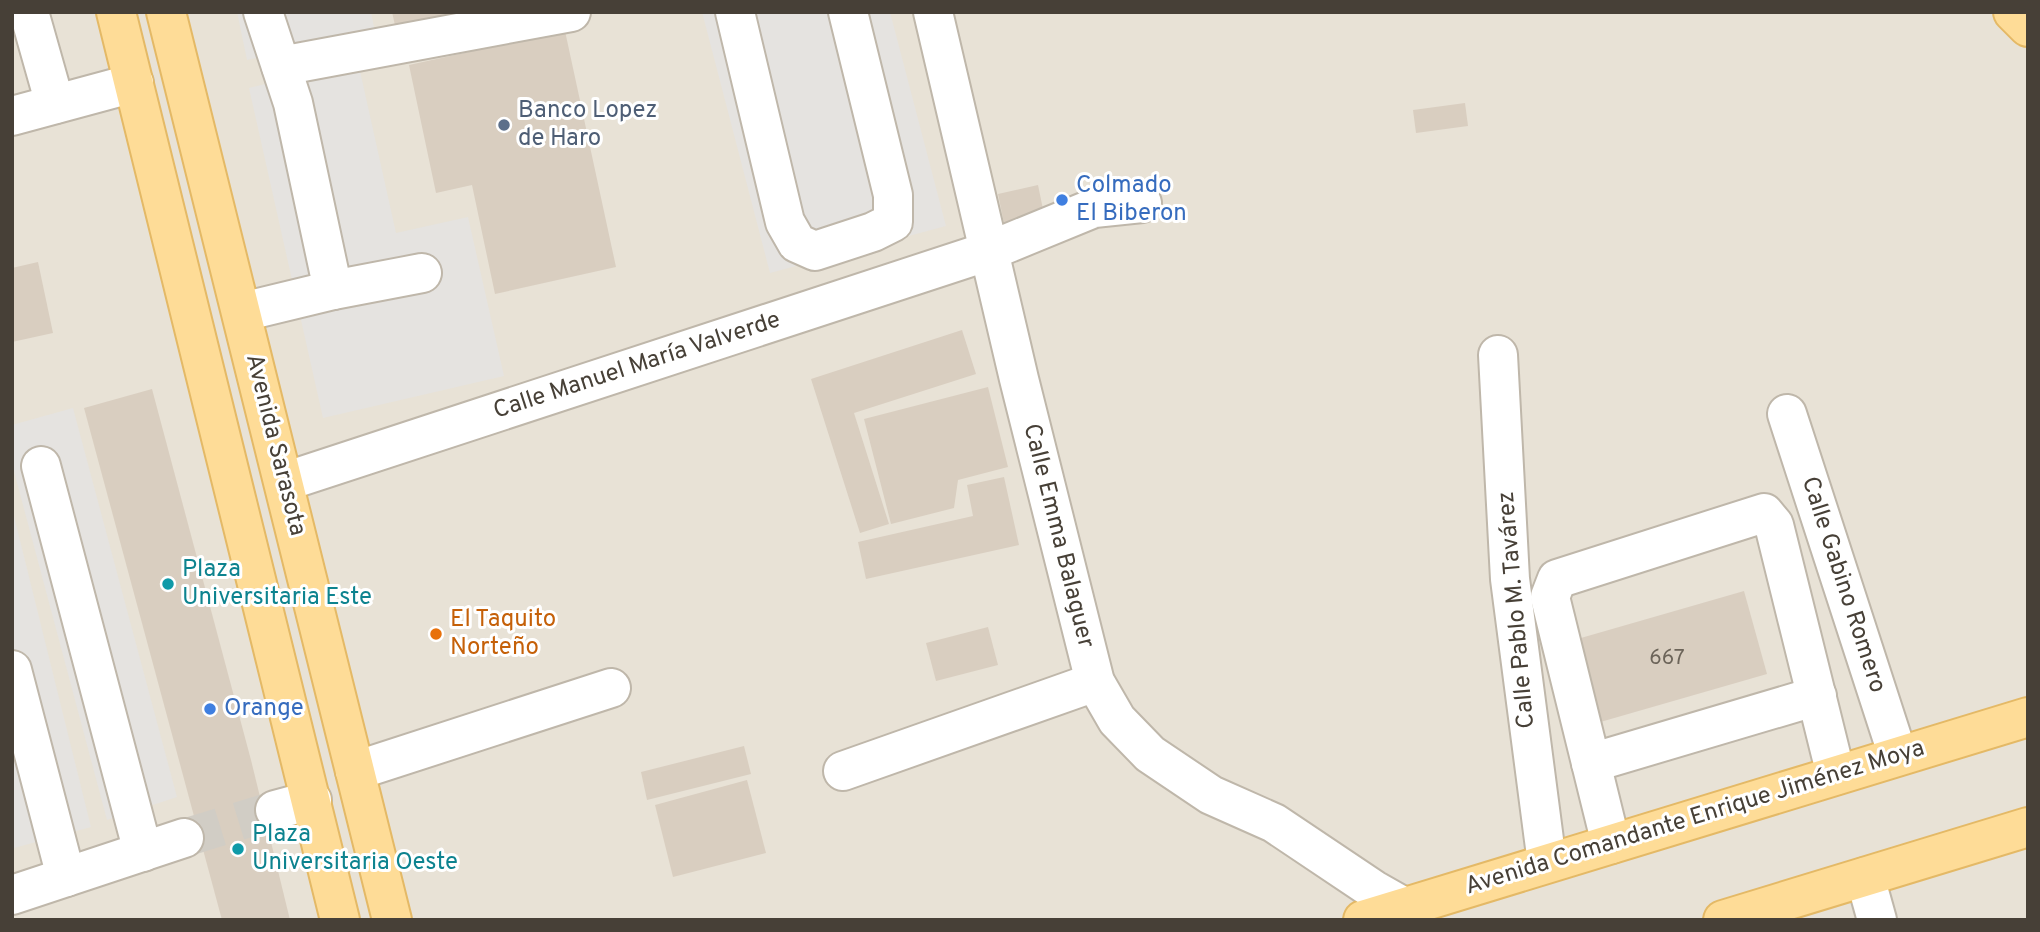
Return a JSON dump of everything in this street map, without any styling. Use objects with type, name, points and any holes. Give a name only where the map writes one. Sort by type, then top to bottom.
[{"type":"main road","name":"Avenida Sarasota","points":[[116,12],[340,920]]},
{"type":"main road","name":"Avenida Sarasota","points":[[166,12],[392,920]]},
{"type":"main road","points":[[2013,12],[2028,27]]},
{"type":"main road","name":"Avenida Comandante Enrique Jiménez Moya","points":[[1363,920],[1406,913],[1547,863],[2028,717]]},
{"type":"main road","points":[[1723,920],[1796,909],[1865,877],[2028,827]]},
{"type":"street","points":[[29,12],[55,104]]},
{"type":"street","points":[[263,12],[293,103],[333,290]]},
{"type":"street","points":[[281,66],[571,12]]},
{"type":"street","points":[[735,12],[785,222],[797,243],[815,251],[873,232],[893,222],[893,195],[848,12]]},
{"type":"street","name":"Calle Emma Balaguer","points":[[933,12],[1095,682],[1117,720],[1150,754],[1210,795],[1273,823],[1406,913]]},
{"type":"street","points":[[12,116],[134,83]]},
{"type":"street","name":"Calle Manuel María Valverde","points":[[284,482],[989,251],[1094,208],[1142,203]]},
{"type":"street","points":[[242,312],[333,290],[422,273]]},
{"type":"street","name":"Calle Pablo M. Tavárez","points":[[1498,355],[1510,579],[1547,863]]},
{"type":"street","name":"Calle Gabino Romero","points":[[1787,414],[1898,756]]},
{"type":"street","points":[[41,466],[143,852]]},
{"type":"street","points":[[1611,844],[1550,597],[1557,579],[1764,513],[1774,525],[1836,775]]},
{"type":"street","points":[[12,670],[66,877]]},
{"type":"street","points":[[842,771],[1095,682]]},
{"type":"street","points":[[355,771],[611,688]]},
{"type":"street","points":[[1591,763],[1817,696]]},
{"type":"street","points":[[275,810],[312,800]]},
{"type":"street","points":[[12,895],[184,838]]},
{"type":"street","points":[[1865,877],[1877,920]]},
{"type":"shaded area","points":[[12,12],[2028,12],[2028,920],[12,920]]},
{"type":"shaded area","points":[[237,12],[371,12],[375,32],[247,60]]},
{"type":"shaded area","points":[[702,12],[890,12],[946,226],[770,273]]},
{"type":"shaded area","points":[[358,62],[396,233],[468,217],[504,376],[323,418],[249,88]]},
{"type":"shaded area","points":[[73,408],[177,797],[107,820],[12,464],[12,425]]},
{"type":"shaded area","points":[[12,508],[91,827],[14,848],[12,839]]},
{"type":"building","points":[[392,12],[489,12],[397,34]]},
{"type":"building","name":"Banco Lopez de Haro","points":[[565,31],[616,267],[495,294],[472,185],[436,193],[409,65]]},
{"type":"building","points":[[1465,103],[1468,126],[1416,133],[1413,110]]},
{"type":"building","points":[[1038,185],[1045,219],[1005,228],[998,194]]},
{"type":"building","points":[[38,262],[53,333],[12,342],[12,268]]},
{"type":"building","points":[[962,330],[976,374],[854,413],[889,524],[860,533],[811,379]]},
{"type":"building","points":[[988,387],[1008,467],[958,480],[954,508],[891,524],[864,419]]},
{"type":"building","name":"Plaza Universitaria Este","points":[[152,389],[251,760],[290,920],[222,920],[84,408]]},
{"type":"building","points":[[1004,477],[1019,545],[866,579],[858,542],[973,516],[967,485]]},
{"type":"building","points":[[1744,591],[1767,674],[1590,725],[1567,642]]},
{"type":"building","points":[[988,627],[998,665],[936,681],[926,643]]},
{"type":"building","points":[[744,746],[751,774],[647,800],[641,772]]},
{"type":"building","points":[[747,780],[766,853],[673,877],[655,805]]},
{"type":"tunnel","points":[[184,838],[275,810]]},
{"type":"place","name":"Banco Lopez de Haro","points":[[504,125]]},
{"type":"place","name":"Colmado El Biberon","points":[[1062,200]]},
{"type":"place","name":"Plaza Universitaria Este","points":[[168,584]]},
{"type":"place","name":"El Taquito Norteño","points":[[436,634]]},
{"type":"place","name":"Orange","points":[[210,709]]},
{"type":"place","name":"Plaza Universitaria Oeste","points":[[238,849]]}]
